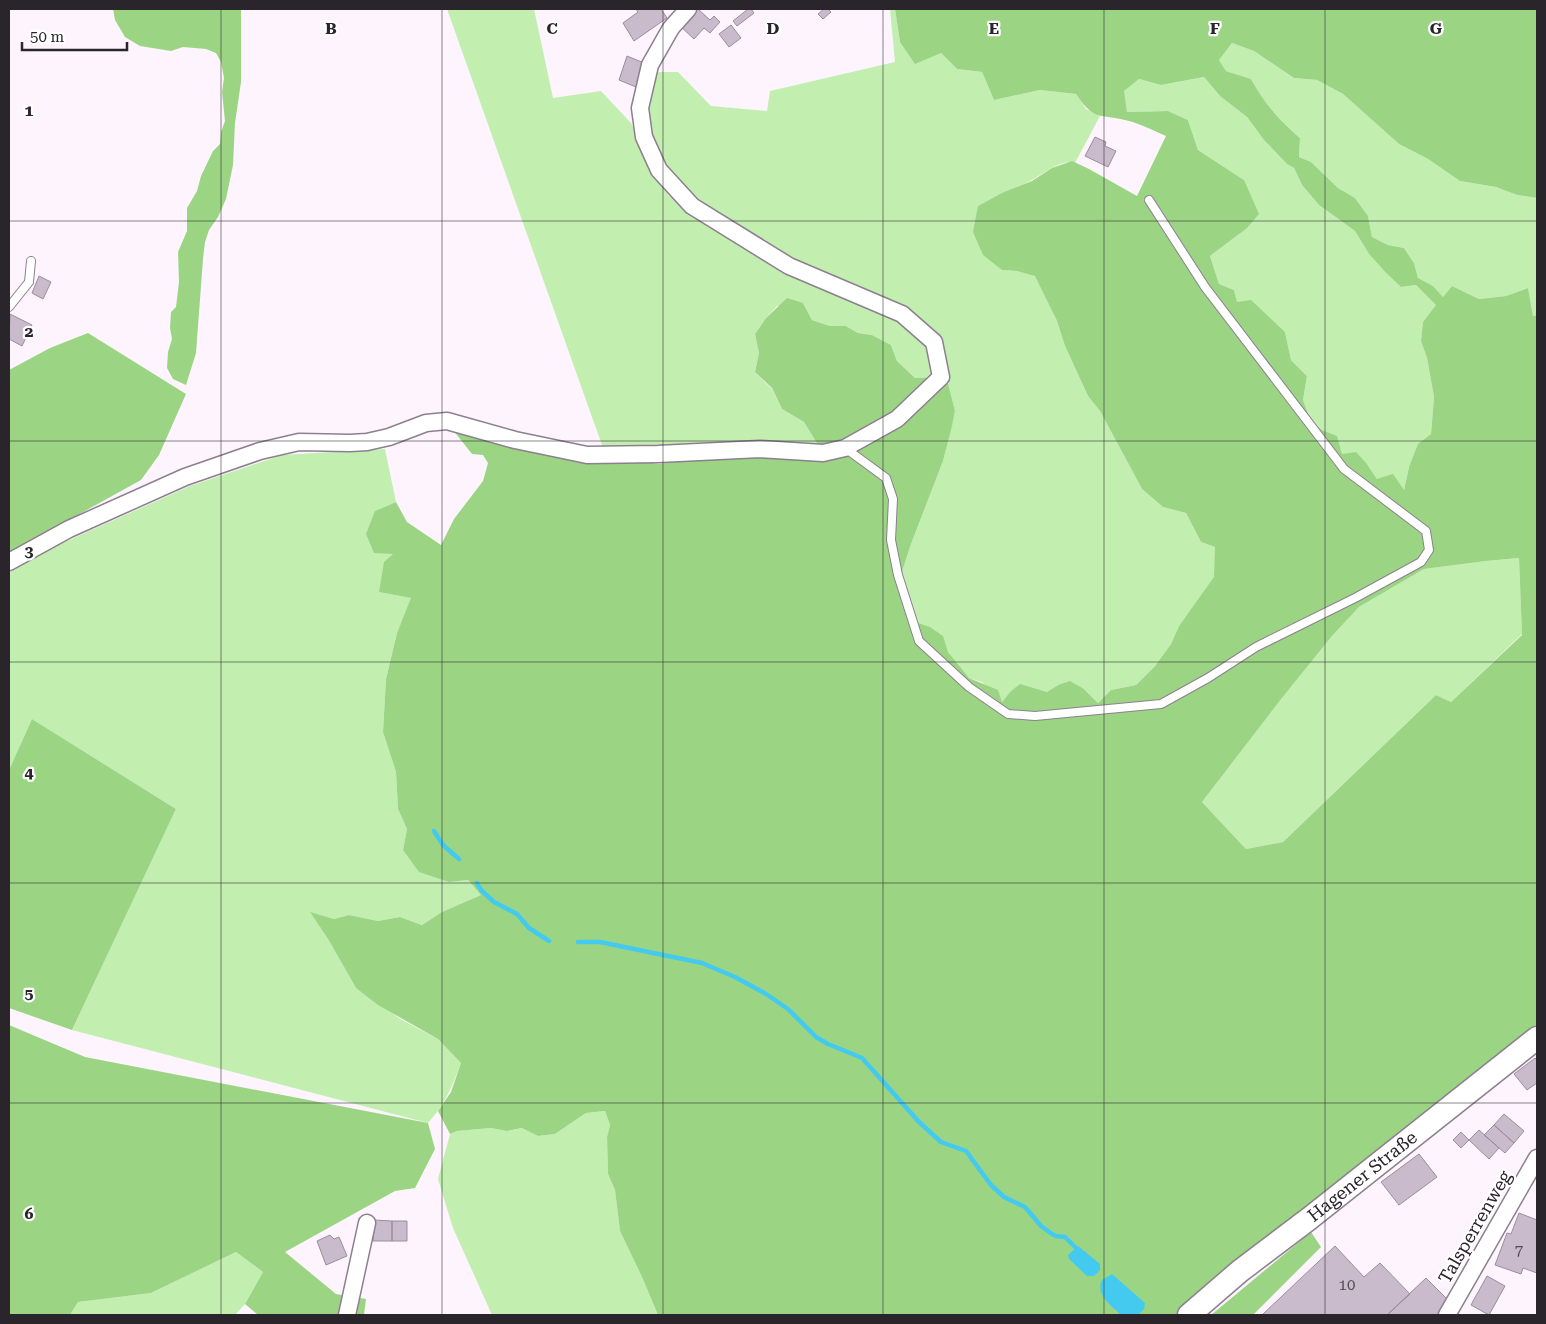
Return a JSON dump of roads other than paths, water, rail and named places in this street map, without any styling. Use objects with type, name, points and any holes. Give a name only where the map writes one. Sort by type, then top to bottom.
[{"type":"main road","name":"Hagener Straße","points":[[1190,1315],[1240,1271],[1310,1218],[1537,1038]]},
{"type":"street","points":[[9,562],[69,529],[185,477],[260,451],[299,442],[367,442],[388,437],[426,422],[447,421],[515,440],[587,455],[760,449],[823,453],[845,448],[898,419],[941,377],[934,342],[902,314],[789,266],[692,206],[659,170],[644,137],[640,108],[650,65],[671,28],[688,9]]},
{"type":"street","name":"Talsperrenweg","points":[[1447,1315],[1537,1158]]},
{"type":"street","points":[[347,1315],[366,1223]]},
{"type":"lane","points":[[845,448],[886,478],[893,499],[891,540],[898,575],[919,641],[969,687],[1008,714],[1036,716],[1161,704],[1256,648],[1421,562],[1429,550],[1426,531],[1344,469],[1205,287],[1150,200]]},
{"type":"lane","points":[[9,307],[29,282],[31,261]]},
{"type":"water","points":[[1078,1246],[1100,1264],[1100,1270],[1094,1276],[1087,1276],[1069,1259],[1068,1255]]},
{"type":"water","points":[[1112,1274],[1145,1303],[1144,1309],[1138,1315],[1121,1315],[1102,1295],[1100,1285],[1102,1280]]},
{"type":"waterway","points":[[434,831],[443,845],[459,859]]},
{"type":"waterway","points":[[477,883],[481,890],[494,902],[517,914],[529,928],[549,941]]},
{"type":"waterway","points":[[578,942],[600,942],[702,963],[735,977],[766,994],[788,1009],[816,1037],[862,1058],[919,1122],[941,1142],[966,1151],[991,1185],[1004,1197],[1025,1207],[1041,1226],[1056,1236],[1065,1237],[1075,1247]]}]
